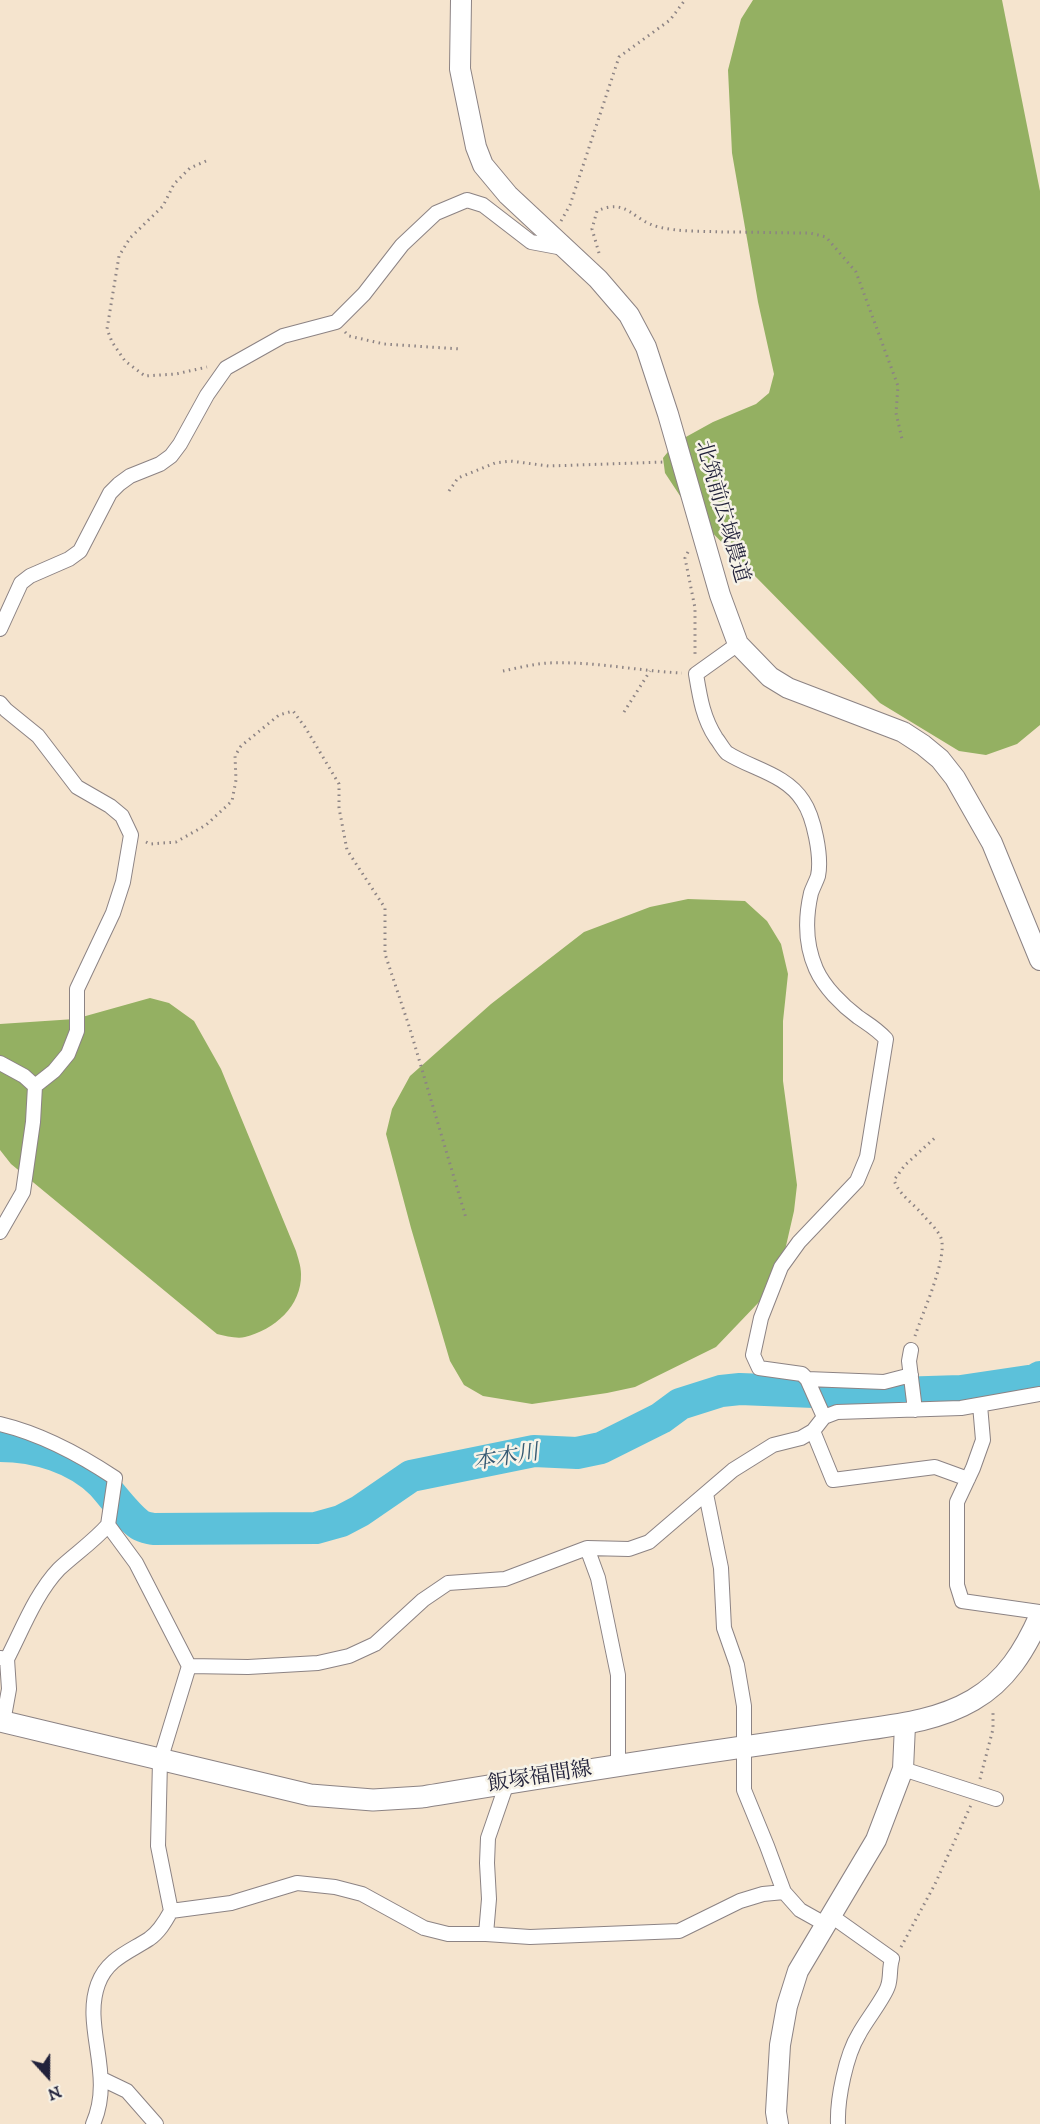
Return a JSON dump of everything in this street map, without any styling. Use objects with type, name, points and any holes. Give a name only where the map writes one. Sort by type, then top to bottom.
[{"type":"main road","name":"飯塚福間線","points":[[2,1722],[310,1795],[373,1800],[422,1797],[745,1746],[905,1725],[955,1710],[993,1686],[1018,1658],[1040,1614]]},
{"type":"street","name":"北筑前広域農道","points":[[461,0],[460,69],[476,147],[483,165],[496,182],[598,279],[629,315],[646,347],[720,595],[738,644],[770,677],[788,688],[903,732],[940,759],[955,778],[992,843],[1040,960]]},
{"type":"street","points":[[0,629],[21,583],[30,576],[69,559],[80,551],[110,493],[130,476],[159,464],[171,456],[207,395],[226,368],[283,336],[335,322],[364,294],[402,245],[436,213],[467,200],[483,206],[531,242],[557,242]]},
{"type":"street","points":[[738,644],[696,674],[707,724],[725,752],[771,774],[791,787],[804,802],[818,843],[818,875],[811,892],[806,923],[810,952],[816,969],[828,988],[857,1016],[870,1024],[886,1039],[867,1157],[857,1181],[800,1242],[781,1267],[761,1318],[753,1355],[759,1368],[802,1374],[807,1379],[824,1417]]},
{"type":"street","points":[[0,703],[38,736],[77,787],[110,806],[122,816],[131,835],[123,882],[113,913],[77,989],[77,1031],[68,1054],[54,1071],[35,1086],[33,1122],[22,1192],[0,1232]]},
{"type":"street","points":[[0,1063],[24,1076],[35,1086]]},
{"type":"street","points":[[911,1350],[909,1361],[915,1410]]},
{"type":"street","points":[[807,1379],[884,1382],[911,1375]]},
{"type":"street","points":[[189,1666],[248,1667],[318,1663],[349,1656],[375,1644],[423,1600],[448,1583],[505,1579],[587,1548],[629,1550],[649,1542],[733,1470],[774,1445],[801,1438],[813,1431],[824,1417],[837,1412],[961,1408],[1040,1394]]},
{"type":"street","points":[[980,1405],[983,1440],[957,1502],[957,1585],[962,1601],[1040,1614]]},
{"type":"street","points":[[0,1424],[21,1429],[81,1456],[114,1478],[108,1525],[98,1538],[59,1570],[44,1588],[3,1659],[9,1689],[2,1722]]},
{"type":"street","points":[[813,1431],[833,1480],[935,1467],[968,1479]]},
{"type":"street","points":[[706,1494],[721,1568],[724,1628],[737,1665],[744,1706],[744,1790],[768,1846],[784,1892],[800,1910],[827,1919],[892,1959],[888,1969],[888,1986],[857,2037],[849,2055],[837,2112],[838,2124]]},
{"type":"street","points":[[93,2124],[98,2112],[102,2079],[94,2013],[98,1983],[107,1966],[127,1951],[150,1939],[161,1928],[171,1911],[158,1846],[160,1761],[189,1666],[136,1563],[108,1525]]},
{"type":"street","points":[[587,1548],[598,1578],[618,1675],[618,1767]]},
{"type":"street","points":[[778,2124],[776,2112],[780,2045],[787,2006],[798,1971],[876,1840],[903,1768],[905,1725]]},
{"type":"street","points":[[903,1768],[996,1799]]},
{"type":"street","points":[[486,1934],[489,1899],[488,1838],[507,1783]]},
{"type":"street","points":[[171,1911],[231,1903],[297,1883],[335,1887],[362,1894],[424,1928],[448,1934],[530,1937],[679,1931],[740,1901],[763,1894],[784,1892]]},
{"type":"street","points":[[102,2079],[127,2091],[156,2124]]},
{"type":"path","points":[[557,242],[618,57],[670,20],[685,0]]},
{"type":"path","points":[[206,161],[190,168],[174,183],[163,206],[130,238],[119,256],[118,275],[107,329],[112,342],[125,361],[145,375],[176,374],[210,366],[226,368]]},
{"type":"path","points":[[604,259],[598,252],[592,229],[597,211],[608,206],[620,206],[658,227],[692,231],[810,233],[826,237],[856,272],[864,293],[898,386],[896,413],[902,438]]},
{"type":"path","points":[[335,322],[349,336],[384,344],[460,350]]},
{"type":"path","points":[[449,491],[458,478],[495,463],[510,461],[549,466],[681,461]]},
{"type":"path","points":[[503,671],[547,663],[590,664],[696,674],[695,608],[685,558],[691,545],[703,536]]},
{"type":"path","points":[[624,712],[650,671]]},
{"type":"path","points":[[131,835],[150,844],[176,842],[206,825],[232,801],[236,780],[235,756],[241,747],[279,715],[293,711],[339,784],[339,808],[347,850],[385,908],[385,954],[407,1019],[466,1218]]},
{"type":"path","points":[[911,1350],[943,1251],[941,1237],[917,1207],[898,1190],[894,1180],[904,1165],[937,1136]]},
{"type":"path","points":[[892,1959],[904,1943],[935,1884],[977,1792],[993,1729],[993,1686]]},
{"type":"green space","points":[[753,0],[1002,0],[1040,191],[1040,725],[1017,744],[986,755],[959,751],[880,703],[688,508],[665,473],[663,458],[675,443],[713,422],[756,404],[769,393],[774,374],[758,302],[732,153],[728,70],[741,19]]},
{"type":"green space","points":[[688,899],[745,901],[767,921],[781,944],[788,974],[783,1021],[783,1081],[797,1185],[794,1211],[783,1259],[760,1301],[716,1347],[635,1387],[532,1404],[483,1396],[464,1385],[450,1361],[386,1134],[392,1109],[410,1076],[491,1004],[584,932],[650,907]]},
{"type":"green space","points":[[150,998],[169,1003],[194,1021],[221,1069],[296,1251],[301,1271],[297,1296],[284,1315],[256,1334],[235,1337],[217,1334],[11,1164],[0,1150],[0,1024],[75,1019]]},
{"type":"waterway","name":"本木川","points":[[0,1446],[41,1451],[80,1467],[102,1484],[141,1526],[153,1529],[316,1528],[341,1521],[360,1511],[411,1476],[534,1451],[577,1453],[601,1448],[661,1418],[680,1404],[721,1391],[740,1389],[864,1394],[961,1391],[1035,1380],[1040,1377]]}]
